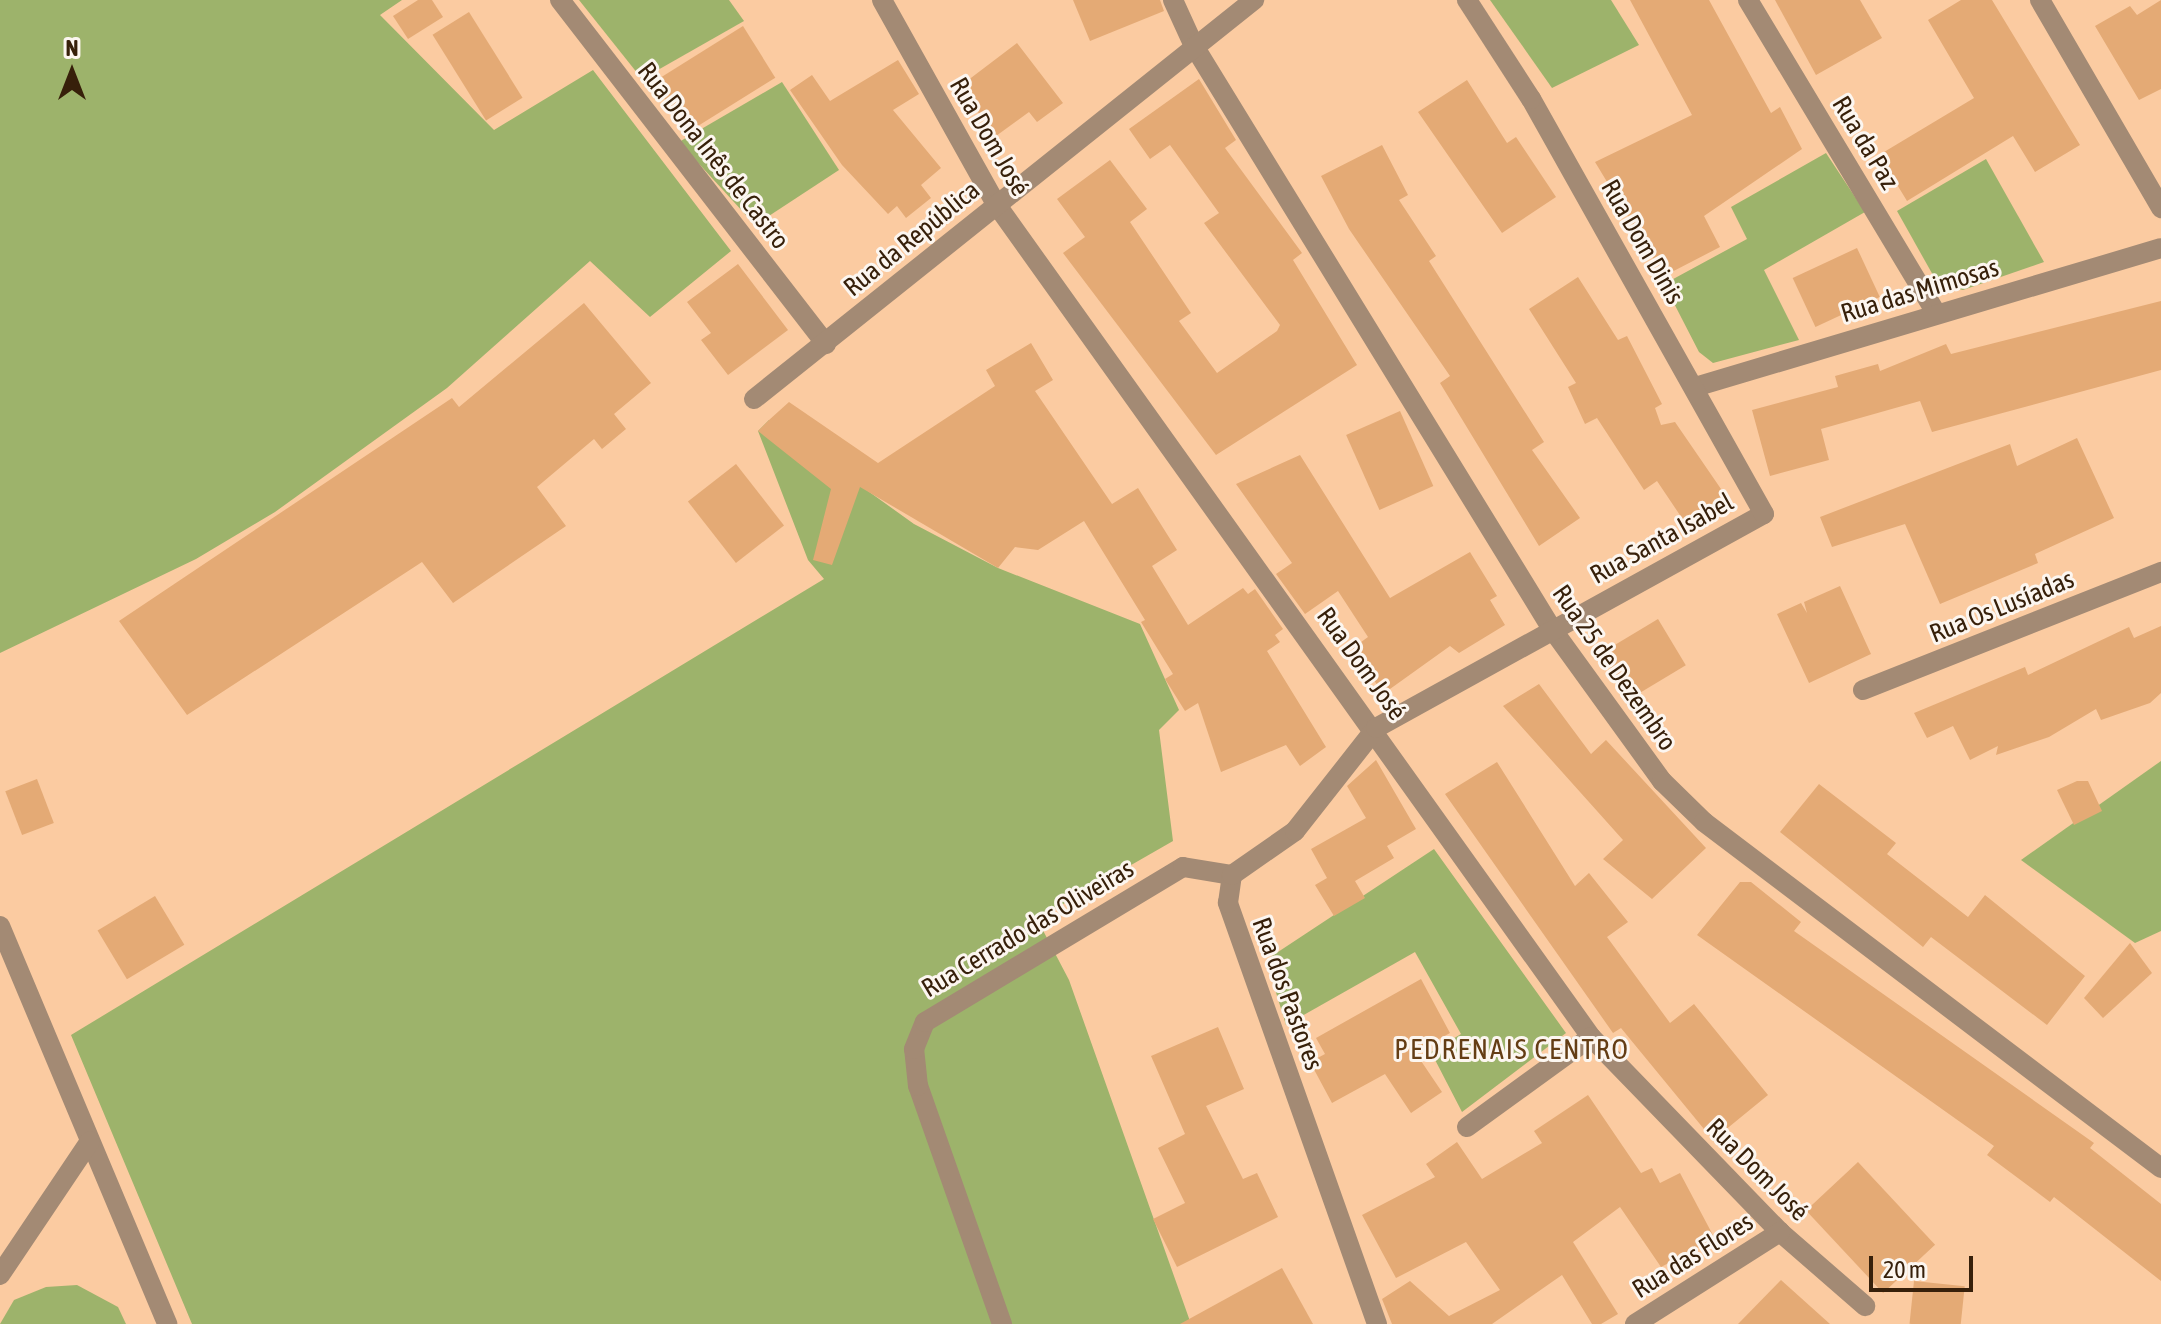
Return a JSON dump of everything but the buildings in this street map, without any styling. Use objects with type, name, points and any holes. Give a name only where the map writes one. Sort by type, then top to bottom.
[{"type":"street","name":"Rua Dona Inês de Castro","points":[[560,0],[826,344]]},
{"type":"street","name":"Rua Dom José","points":[[882,0],[996,204],[1376,728],[1591,1037],[1780,1232],[1865,1306]]},
{"type":"street","name":"Rua 25 de Dezembro","points":[[1173,0],[1194,46],[1552,629],[1610,718],[1704,822],[2161,1168]]},
{"type":"street","name":"Rua da República","points":[[754,399],[1254,0]]},
{"type":"street","name":"Rua Dom Dinis","points":[[1467,0],[1531,99],[1764,514]]},
{"type":"street","name":"Rua da Paz","points":[[1748,0],[1936,313]]},
{"type":"street","points":[[2040,0],[2161,208]]},
{"type":"street","name":"Rua das Mimosas","points":[[1695,387],[2161,248]]},
{"type":"street","name":"Rua Santa Isabel","points":[[1376,728],[1764,514]]},
{"type":"street","name":"Rua Os Lusíadas","points":[[1863,690],[2161,572]]},
{"type":"street","points":[[1232,875],[1295,831],[1376,728]]},
{"type":"street","name":"Rua Cerrado das Oliveiras","points":[[1002,1324],[918,1086],[914,1049],[925,1022],[1183,867],[1232,875]]},
{"type":"street","name":"Rua dos Pastores","points":[[1232,875],[1228,903],[1377,1324]]},
{"type":"street","points":[[0,926],[167,1324]]},
{"type":"street","points":[[1467,1127],[1591,1037]]},
{"type":"street","points":[[0,1275],[90,1141]]},
{"type":"street","name":"Rua das Flores","points":[[1635,1324],[1780,1232]]},
{"type":"green space","points":[[0,0],[402,0],[380,15],[494,130],[593,70],[731,251],[650,317],[590,261],[447,388],[275,512],[196,559],[0,653]]},
{"type":"green space","points":[[579,0],[729,0],[744,21],[642,79]]},
{"type":"green space","points":[[1490,0],[1611,0],[1639,45],[1552,88]]},
{"type":"green space","points":[[782,82],[839,170],[755,225],[679,142]]},
{"type":"green space","points":[[1826,153],[1865,212],[1764,270],[1799,340],[1713,363],[1699,352],[1664,284],[1747,239],[1731,207]]},
{"type":"green space","points":[[1986,159],[2044,262],[1963,290],[1938,284],[1897,211]]},
{"type":"green space","points":[[769,420],[914,524],[998,568],[1140,624],[1179,710],[1159,730],[1173,841],[1037,919],[1069,980],[1191,1324],[192,1324],[71,1035],[824,579],[808,560],[758,431]]},
{"type":"green space","points":[[2161,761],[2161,931],[2135,943],[2021,860]]},
{"type":"green space","points":[[1434,849],[1566,1033],[1462,1112],[1431,1052],[1461,1034],[1415,952],[1286,1025],[1266,960]]},
{"type":"green space","points":[[77,1285],[118,1307],[126,1324],[0,1324],[14,1300],[46,1287]]},
{"type":"district","name":"PEDRENAIS CENTRO","points":[[1512,1049]]}]
